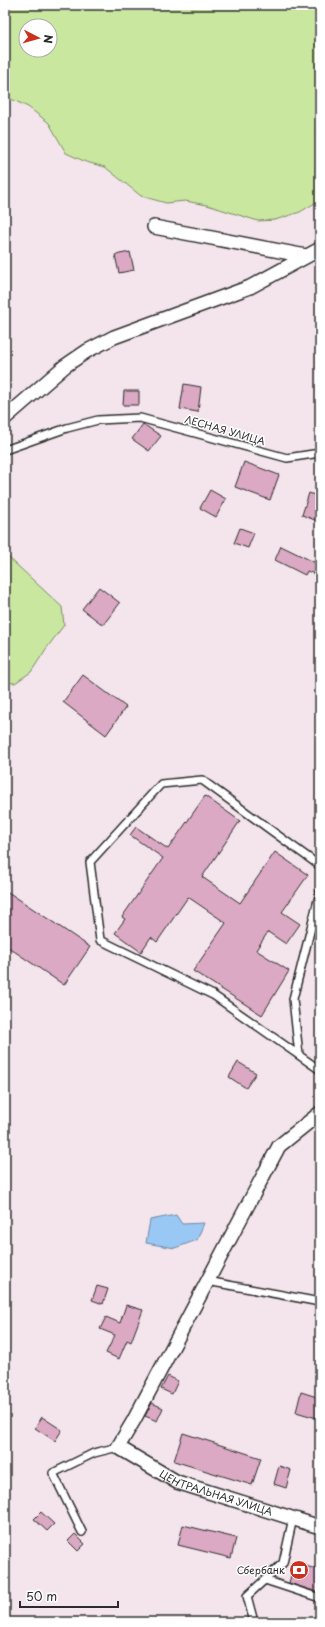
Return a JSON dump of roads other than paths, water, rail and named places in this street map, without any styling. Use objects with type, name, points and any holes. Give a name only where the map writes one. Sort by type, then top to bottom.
[{"type":"street","points":[[154,226],[306,256]]},
{"type":"street","points":[[5,418],[65,366],[87,351],[114,337],[250,287],[320,249]]},
{"type":"street","points":[[118,1447],[134,1420],[279,1146],[320,1113]]},
{"type":"street","name":"ЦЕНТРАЛЬНАЯ УЛИЦА","points":[[118,1447],[178,1482],[320,1527]]},
{"type":"lane","name":"ЛЕСНАЯ УЛИЦА","points":[[5,450],[67,428],[98,420],[140,418],[287,458],[320,453]]},
{"type":"lane","points":[[320,866],[202,780],[161,784],[90,862],[100,940],[213,995],[320,1070]]},
{"type":"lane","points":[[299,1055],[293,999],[320,892]]},
{"type":"lane","points":[[207,1281],[320,1302]]},
{"type":"lane","points":[[82,1532],[53,1473],[94,1453],[118,1447]]},
{"type":"lane","points":[[254,1622],[247,1596],[283,1563],[293,1518]]},
{"type":"lane","points":[[265,1580],[320,1598]]},
{"type":"water","points":[[176,1215],[182,1224],[204,1223],[197,1240],[175,1248],[146,1243],[150,1220]]},
{"type":"place","name":"Сбербанк","points":[[299,1570]]}]
